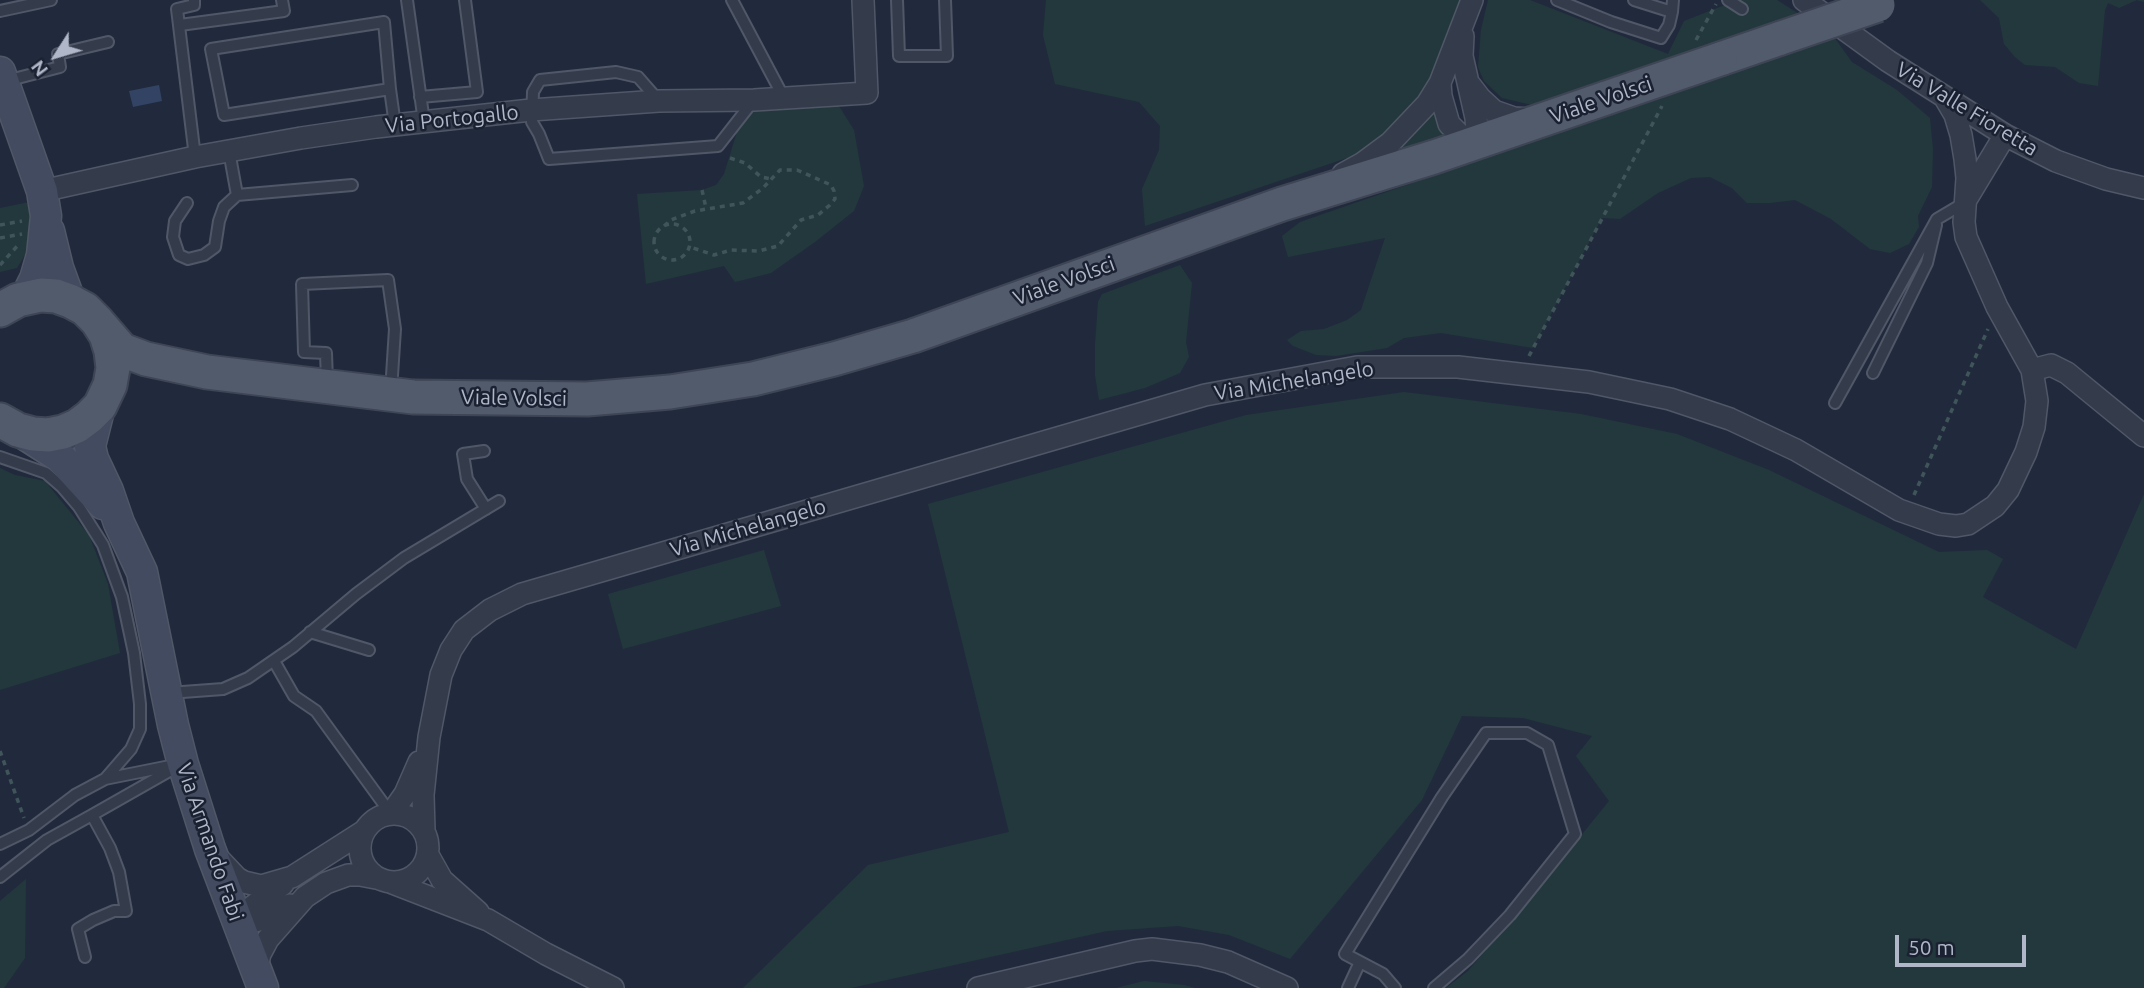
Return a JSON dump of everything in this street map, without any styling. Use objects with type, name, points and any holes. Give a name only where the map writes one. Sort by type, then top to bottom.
[{"type":"main road","name":"Viale Volsci","points":[[70,301],[85,309],[122,350],[146,359],[207,372],[413,397],[587,399],[670,392],[753,379],[913,336],[1282,204],[1606,98],[1706,54],[1781,38],[1885,3]]},
{"type":"main road","points":[[13,304],[48,296],[70,301]]},
{"type":"main road","name":"Viale Volsci","points":[[6,436],[63,432],[89,417],[105,395],[113,368],[106,335],[97,321]]},
{"type":"main road","name":"Viale Volsci","points":[[105,395],[136,374],[207,372]]},
{"type":"street","name":"Via Portogallo","points":[[42,191],[195,157],[395,125],[531,110],[867,93],[863,0]]},
{"type":"street","name":"Via Valle Fioretta","points":[[1804,0],[1888,61],[2005,135],[2056,161],[2106,179],[2144,188]]},
{"type":"street","points":[[1282,204],[1363,163],[1390,143],[1427,104],[1440,83],[1469,7]]},
{"type":"street","points":[[1440,83],[1449,124],[1460,135],[1474,143],[1477,133],[1476,118],[1462,56],[1462,38],[1469,7]]},
{"type":"street","points":[[1469,83],[1488,105],[1504,116],[1525,120],[1553,116]]},
{"type":"street","points":[[3,88],[42,191],[46,224],[70,301]]},
{"type":"street","name":"Via Michelangelo","points":[[424,831],[423,795],[429,737],[441,676],[451,650],[464,630],[496,606],[522,594],[1205,396],[1357,367],[1458,367],[1589,382],[1670,399],[1730,419],[1796,450],[1906,513],[1939,524],[1968,524],[1994,506],[2008,491],[2026,452],[2034,427],[2037,401],[2032,370],[1997,307],[1966,237],[1964,222],[1967,178],[1961,135],[1955,115],[1945,98]]},
{"type":"street","points":[[1965,203],[2005,135]]},
{"type":"street","points":[[13,304],[36,279],[46,224]]},
{"type":"street","points":[[2032,370],[2051,365],[2067,373],[2090,389],[2144,436]]},
{"type":"street","points":[[105,395],[90,446],[119,523]]},
{"type":"street","points":[[6,436],[60,457],[119,523]]},
{"type":"street","name":"Via Armando Fabi","points":[[119,523],[142,572],[183,764],[210,849],[259,979]]},
{"type":"street","name":"Via Michelangelo","points":[[391,814],[409,785],[429,737]]},
{"type":"street","points":[[237,923],[260,920],[326,883],[348,875],[360,874],[386,881],[410,879],[418,873],[428,855],[429,846],[424,831],[410,817],[401,814],[380,816],[364,831],[361,840],[362,859],[373,875],[386,881],[488,920],[546,954],[613,988]]},
{"type":"street","points":[[237,923],[248,910],[292,877],[364,831]]},
{"type":"street","points":[[210,849],[244,882],[261,886],[292,877]]},
{"type":"street","points":[[428,855],[442,880],[488,920]]},
{"type":"street","points":[[259,979],[260,954],[268,939],[305,897]]},
{"type":"street","points":[[978,988],[1152,949],[1200,955],[1228,962],[1287,988]]},
{"type":"street","points":[[546,954],[589,988]]},
{"type":"lane","points":[[0,11],[51,0]]},
{"type":"lane","points":[[194,0],[194,5],[177,9],[195,157]]},
{"type":"lane","points":[[180,24],[284,11],[282,0]]},
{"type":"lane","points":[[407,0],[424,122]]},
{"type":"lane","points":[[420,97],[477,92],[465,0]]},
{"type":"lane","points":[[732,0],[784,98]]},
{"type":"lane","points":[[897,0],[899,56],[947,56],[945,0]]},
{"type":"lane","points":[[1557,0],[1611,22],[1661,38],[1670,25],[1673,0]]},
{"type":"lane","points":[[1634,0],[1672,12]]},
{"type":"lane","points":[[1728,0],[1742,9]]},
{"type":"lane","points":[[390,89],[224,115],[211,48],[384,22],[395,125]]},
{"type":"lane","points":[[3,88],[60,67],[58,54],[107,42]]},
{"type":"lane","points":[[659,102],[638,77],[616,72],[540,80],[533,92],[532,122],[549,159],[718,146],[754,100]]},
{"type":"lane","points":[[229,151],[237,195]]},
{"type":"lane","points":[[187,203],[175,221],[173,237],[179,255],[188,259],[204,255],[215,247],[224,207],[237,195],[352,185]]},
{"type":"lane","points":[[1835,403],[1937,219],[1965,203]]},
{"type":"lane","points":[[1873,373],[1927,263],[1937,219]]},
{"type":"lane","points":[[327,386],[326,353],[304,352],[302,284],[388,280],[395,329],[391,394]]},
{"type":"lane","points":[[6,436],[62,487],[79,507],[103,545],[122,597],[139,691],[140,729],[131,749],[105,779]]},
{"type":"lane","points":[[484,451],[463,454],[467,479],[486,509]]},
{"type":"lane","points":[[167,693],[223,689],[248,678],[274,661],[404,558],[499,502]]},
{"type":"lane","points":[[310,632],[369,650]]},
{"type":"lane","points":[[274,661],[294,696],[317,711],[391,814]]},
{"type":"lane","points":[[1395,988],[1383,974],[1345,954],[1442,797],[1486,733],[1527,733],[1548,744],[1576,834],[1510,915],[1468,959],[1434,988]]},
{"type":"lane","points":[[0,844],[29,830],[75,795],[105,779],[183,764]]},
{"type":"lane","points":[[0,877],[47,840],[183,764]]},
{"type":"lane","points":[[85,957],[78,929],[114,911],[126,911],[119,872],[110,848],[92,815]]},
{"type":"lane","points":[[1348,988],[1360,962]]},
{"type":"path","points":[[1706,54],[1718,0]]},
{"type":"path","points":[[1528,359],[1667,97]]},
{"type":"path","points":[[730,158],[745,163],[761,177],[772,179]]},
{"type":"path","points":[[664,226],[677,225],[689,236],[690,247],[679,259],[668,260],[660,256],[655,249],[656,233],[664,226],[671,220],[706,209],[743,204],[780,170],[797,170],[831,185],[835,199],[818,215],[801,220],[778,246],[769,250],[731,250],[714,255],[690,247]]},
{"type":"path","points":[[702,190],[706,209]]},
{"type":"path","points":[[0,238],[29,232],[0,265]]},
{"type":"path","points":[[1906,513],[1997,307]]},
{"type":"path","points":[[1521,359],[1538,360]]},
{"type":"path","points":[[0,751],[29,830]]},
{"type":"green space","points":[[1046,0],[1461,0],[1429,84],[1409,113],[1387,137],[1359,154],[1145,226],[1142,189],[1159,150],[1160,126],[1139,102],[1055,84],[1043,35]]},
{"type":"green space","points":[[1488,0],[1530,0],[1668,54],[1684,21],[1738,0],[1777,0],[1799,14],[1543,104],[1532,105],[1502,98],[1484,81],[1478,67],[1481,30]]},
{"type":"green space","points":[[1980,0],[2137,0],[2119,8],[2108,3],[2105,10],[2098,86],[2079,83],[2055,67],[2025,65],[2004,44],[1999,18]]},
{"type":"green space","points":[[1834,37],[1852,62],[1897,90],[1930,118],[1933,149],[1932,187],[1918,216],[1919,227],[1909,244],[1890,253],[1870,249],[1831,219],[1795,200],[1747,203],[1732,188],[1710,177],[1691,178],[1658,193],[1620,219],[1602,218],[1533,348],[1441,333],[1404,338],[1387,348],[1336,356],[1316,355],[1293,346],[1287,340],[1301,331],[1324,329],[1347,320],[1361,310],[1385,238],[1288,257],[1282,236],[1300,222]]},
{"type":"green space","points":[[837,103],[854,130],[864,186],[854,211],[771,273],[735,282],[724,266],[646,284],[637,194],[702,190],[716,185],[724,174],[744,118],[761,107]]},
{"type":"green space","points":[[1438,103],[1449,135],[1396,153],[1425,122]]},
{"type":"green space","points":[[30,202],[37,235],[17,268],[0,272],[0,208]]},
{"type":"green space","points":[[1180,265],[1192,283],[1186,342],[1189,357],[1180,373],[1145,388],[1099,400],[1095,375],[1095,345],[1098,302],[1102,294]]},
{"type":"green space","points":[[1404,392],[1581,414],[1677,434],[1769,470],[1939,552],[1987,550],[2003,559],[1983,597],[2076,649],[2144,494],[2144,988],[1446,988],[1468,971],[1609,801],[1576,756],[1592,736],[1523,718],[1462,716],[1422,800],[1290,959],[1229,935],[1178,926],[1107,931],[851,988],[743,988],[868,865],[1009,832],[928,504],[1246,415]]},
{"type":"green space","points":[[0,468],[15,475],[45,481],[89,535],[108,584],[120,653],[0,690]]},
{"type":"green space","points":[[764,550],[781,606],[623,649],[608,594]]},
{"type":"green space","points":[[26,879],[25,958],[4,988],[0,988],[0,901]]},
{"type":"green space","points":[[1144,981],[1184,985],[1195,988],[1116,988]]},
{"type":"water","points":[[159,85],[162,101],[133,107],[129,91]]}]
